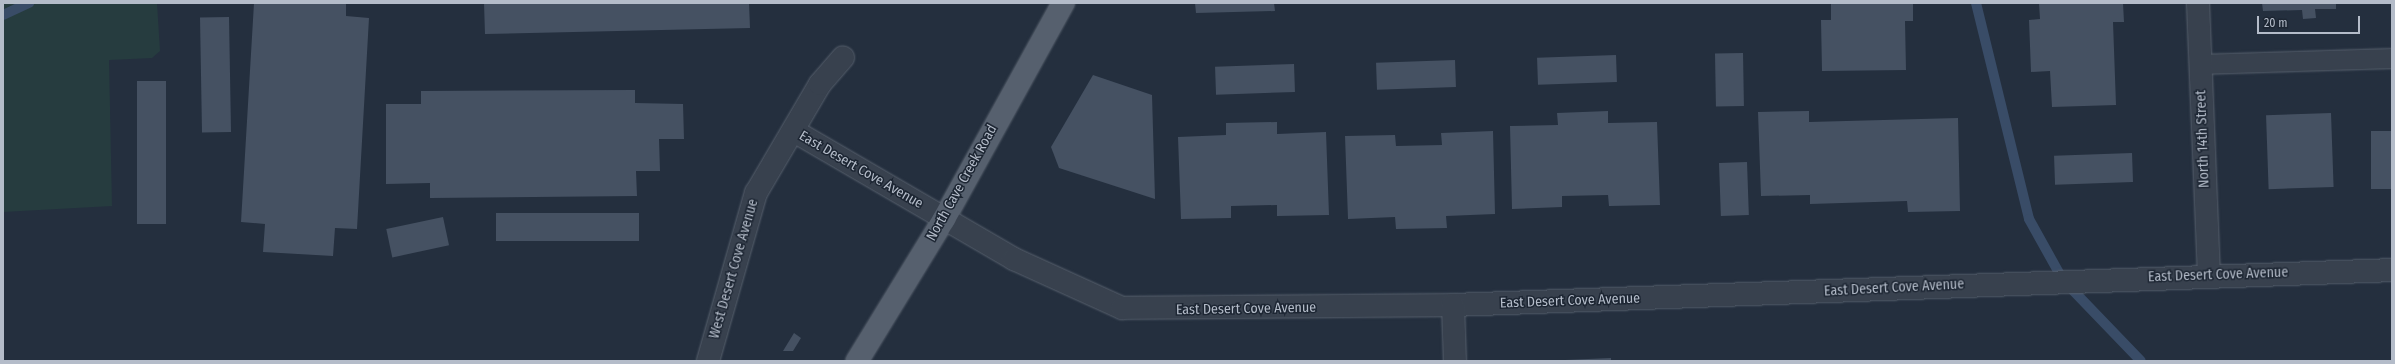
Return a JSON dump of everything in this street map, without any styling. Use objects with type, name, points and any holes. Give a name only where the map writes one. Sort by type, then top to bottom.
[{"type":"main road","name":"North Cave Creek Road","points":[[858,361],[944,219],[1063,3]]},
{"type":"street","name":"North 14th Street","points":[[2198,3],[2209,275]]},
{"type":"street","name":"West Desert Cove Avenue","points":[[708,361],[756,193],[794,131],[820,84],[843,58]]},
{"type":"street","name":"East Desert Cove Avenue","points":[[794,131],[1014,259],[1122,308],[1453,305],[2209,275],[2392,270]]},
{"type":"street","points":[[1453,305],[1455,361]]},
{"type":"lane","points":[[2200,64],[2392,58]]},
{"type":"green space","points":[[3,3],[157,3],[160,51],[152,58],[109,60],[112,206],[3,212]]},
{"type":"building","points":[[254,3],[346,3],[346,16],[369,18],[357,229],[335,228],[333,256],[263,252],[265,224],[241,222]]},
{"type":"building","points":[[484,3],[749,3],[750,28],[485,34]]},
{"type":"building","points":[[1195,3],[1274,3],[1275,11],[1196,13]]},
{"type":"building","points":[[1831,3],[1913,3],[1913,21],[1905,21],[1906,70],[1822,71],[1821,20],[1831,20]]},
{"type":"building","points":[[2039,3],[2123,3],[2124,22],[2113,22],[2116,105],[2052,107],[2050,71],[2031,72],[2029,20],[2040,19]]},
{"type":"building","points":[[2262,3],[2336,3],[2336,9],[2315,9],[2316,18],[2303,19],[2302,10],[2263,11]]},
{"type":"building","points":[[229,17],[231,132],[202,132],[200,18]]},
{"type":"building","points":[[1715,53],[1743,53],[1744,106],[1716,106]]},
{"type":"building","points":[[1616,55],[1617,82],[1538,85],[1537,58]]},
{"type":"building","points":[[1455,60],[1456,87],[1377,90],[1376,63]]},
{"type":"building","points":[[1294,64],[1295,92],[1216,95],[1215,67]]},
{"type":"building","points":[[1093,75],[1152,95],[1155,199],[1059,168],[1051,147]]},
{"type":"building","points":[[137,81],[166,81],[166,224],[137,224]]},
{"type":"building","points":[[635,90],[635,103],[683,104],[684,139],[659,139],[660,171],[636,171],[637,196],[430,198],[430,183],[386,184],[386,104],[421,104],[421,91]]},
{"type":"building","points":[[1608,111],[1608,123],[1657,122],[1660,205],[1609,206],[1608,195],[1562,196],[1562,207],[1512,209],[1510,126],[1558,125],[1557,113]]},
{"type":"building","points":[[1809,111],[1809,122],[1958,118],[1960,211],[1908,212],[1907,201],[1810,204],[1810,195],[1761,196],[1758,112]]},
{"type":"building","points":[[2331,113],[2334,187],[2269,189],[2266,115]]},
{"type":"building","points":[[1277,122],[1277,134],[1326,132],[1329,215],[1277,216],[1277,205],[1231,206],[1231,218],[1181,219],[1178,137],[1226,135],[1226,123]]},
{"type":"building","points":[[1493,131],[1495,214],[1446,216],[1447,228],[1396,229],[1395,217],[1348,219],[1345,136],[1395,135],[1396,146],[1442,145],[1441,133]]},
{"type":"building","points":[[2371,131],[2392,131],[2392,189],[2371,189]]},
{"type":"building","points":[[2132,153],[2133,182],[2055,185],[2054,156]]},
{"type":"building","points":[[1747,162],[1749,215],[1721,216],[1719,163]]},
{"type":"building","points":[[496,213],[639,213],[639,241],[496,241]]},
{"type":"building","points":[[443,217],[449,245],[392,257],[386,229]]},
{"type":"building","points":[[794,333],[801,338],[793,351],[783,351]]},
{"type":"building","points":[[1611,358],[1611,361],[1565,361],[1565,360]]},
{"type":"waterway","points":[[3,15],[29,3]]},
{"type":"waterway","points":[[1976,3],[2029,219],[2063,280],[2141,361]]}]
